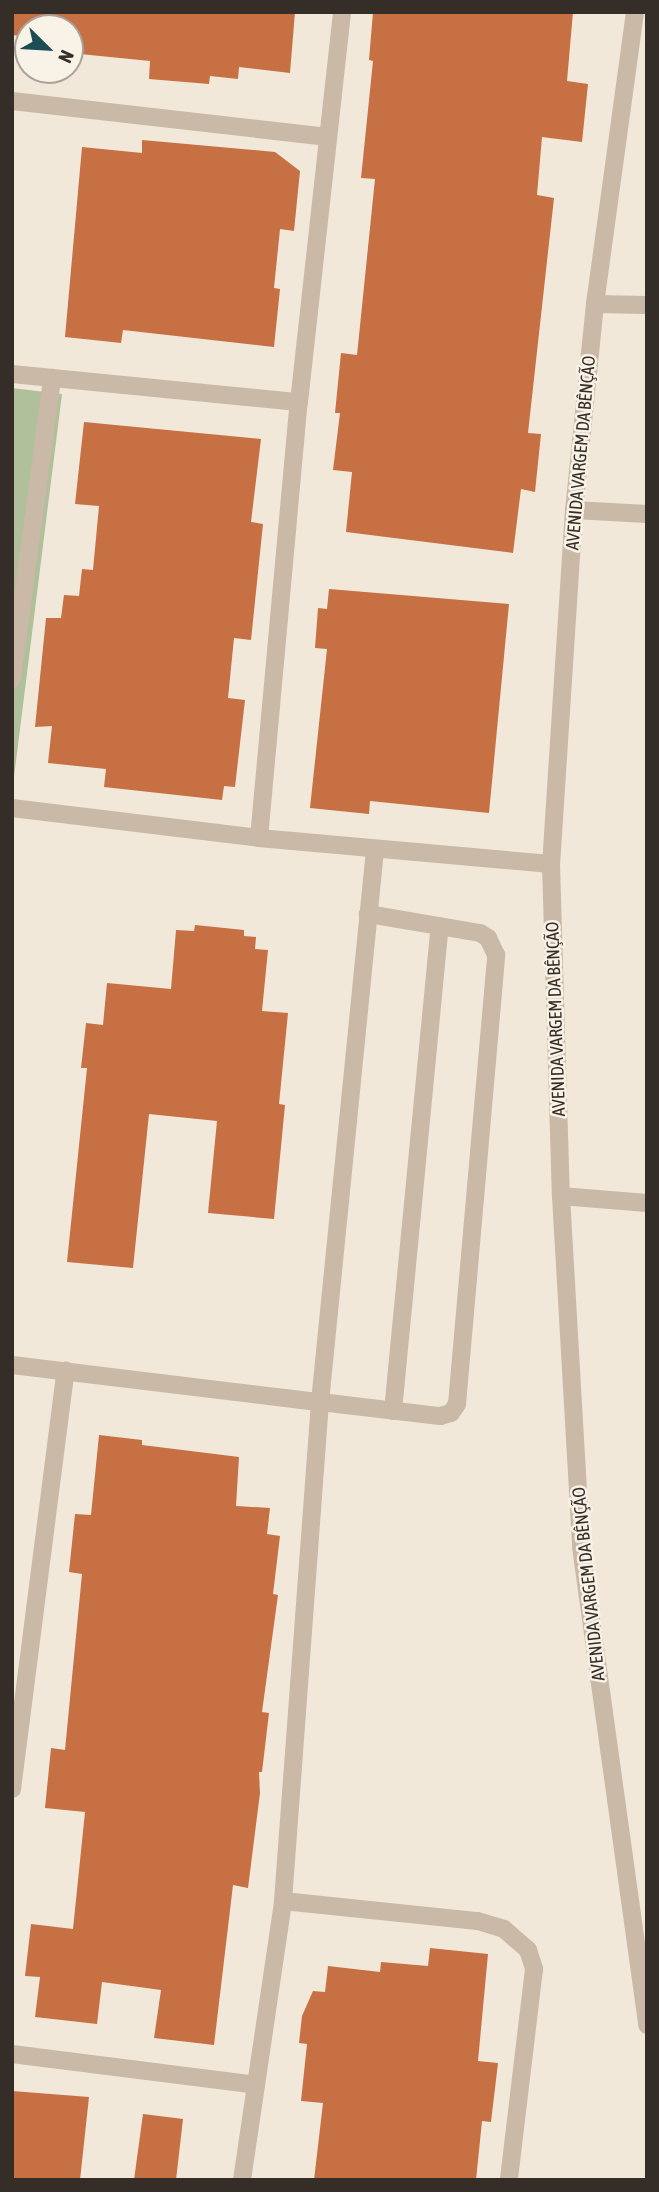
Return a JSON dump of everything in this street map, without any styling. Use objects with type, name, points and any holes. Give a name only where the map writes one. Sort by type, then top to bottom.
[{"type":"street","points":[[258,838],[299,402],[326,137],[342,12]]},
{"type":"street","name":"AVENIDA VARGEM DA BÊNÇÃO","points":[[635,12],[595,304],[574,510],[551,864],[561,1196],[581,1547],[647,2025]]},
{"type":"street","points":[[12,102],[326,137]]},
{"type":"street","points":[[595,304],[647,305]]},
{"type":"street","points":[[12,374],[299,402]]},
{"type":"street","points":[[12,679],[51,378]]},
{"type":"street","points":[[574,510],[647,514]]},
{"type":"street","points":[[12,808],[258,838],[551,864]]},
{"type":"street","points":[[242,2180],[283,1901],[320,1402],[375,850]]},
{"type":"street","points":[[12,1365],[393,1411],[446,1415],[457,1404],[496,956],[488,938],[480,933],[368,914]]},
{"type":"street","points":[[393,1411],[440,926]]},
{"type":"street","points":[[561,1196],[647,1203]]},
{"type":"street","points":[[12,1789],[66,1370]]},
{"type":"street","points":[[283,1901],[478,1921],[504,1929],[528,1950],[534,1969],[509,2180]]},
{"type":"street","points":[[12,2054],[256,2085]]},
{"type":"green space","points":[[12,388],[62,394],[12,793]]},
{"type":"building","points":[[12,12],[295,12],[290,73],[239,67],[238,79],[210,76],[209,84],[149,79],[150,61],[84,54],[84,14],[14,14],[12,35]]},
{"type":"building","points":[[373,12],[573,12],[567,81],[588,84],[582,142],[542,137],[537,195],[554,198],[528,433],[541,434],[535,492],[521,489],[513,553],[346,532],[352,472],[333,470],[340,413],[335,413],[341,353],[357,355],[375,179],[361,178],[373,61],[369,60]]},
{"type":"building","points":[[142,140],[275,152],[300,171],[294,231],[280,229],[274,288],[280,289],[274,347],[123,330],[121,343],[65,337],[82,147],[142,153]]},
{"type":"building","points":[[84,422],[261,439],[251,522],[263,524],[251,640],[234,638],[228,698],[245,700],[235,787],[224,786],[222,800],[104,787],[106,769],[48,763],[52,726],[35,727],[46,618],[61,618],[64,595],[79,596],[82,569],[93,570],[99,506],[75,504]]},
{"type":"building","points":[[329,589],[509,604],[489,813],[370,801],[369,814],[310,808],[327,649],[315,648],[318,608],[327,609]]},
{"type":"building","points":[[195,925],[244,930],[244,936],[256,937],[255,949],[268,950],[262,1011],[288,1013],[279,1104],[285,1105],[274,1219],[208,1213],[217,1121],[149,1114],[133,1268],[67,1262],[87,1068],[81,1068],[86,1023],[103,1025],[107,983],[171,989],[176,930],[194,931]]},
{"type":"building","points":[[99,1435],[142,1440],[142,1445],[239,1457],[236,1506],[270,1508],[267,1534],[280,1536],[273,1594],[278,1595],[262,1712],[269,1713],[262,1772],[259,1772],[260,1793],[248,1888],[233,1885],[214,2045],[154,2038],[161,1990],[102,1982],[97,2024],[35,2017],[40,1977],[25,1976],[31,1924],[73,1929],[85,1812],[45,1808],[51,1748],[65,1750],[82,1574],[69,1572],[75,1514],[91,1515]]},
{"type":"building","points":[[430,1948],[488,1954],[478,2061],[498,2063],[491,2122],[482,2121],[476,2180],[314,2180],[323,2103],[301,2101],[307,2044],[299,2043],[302,2016],[313,1991],[325,1992],[328,1966],[380,1972],[381,1962],[428,1966]]},
{"type":"building","points":[[12,2091],[89,2097],[80,2180],[12,2180]]},
{"type":"building","points":[[143,2114],[183,2119],[176,2180],[134,2180]]}]
